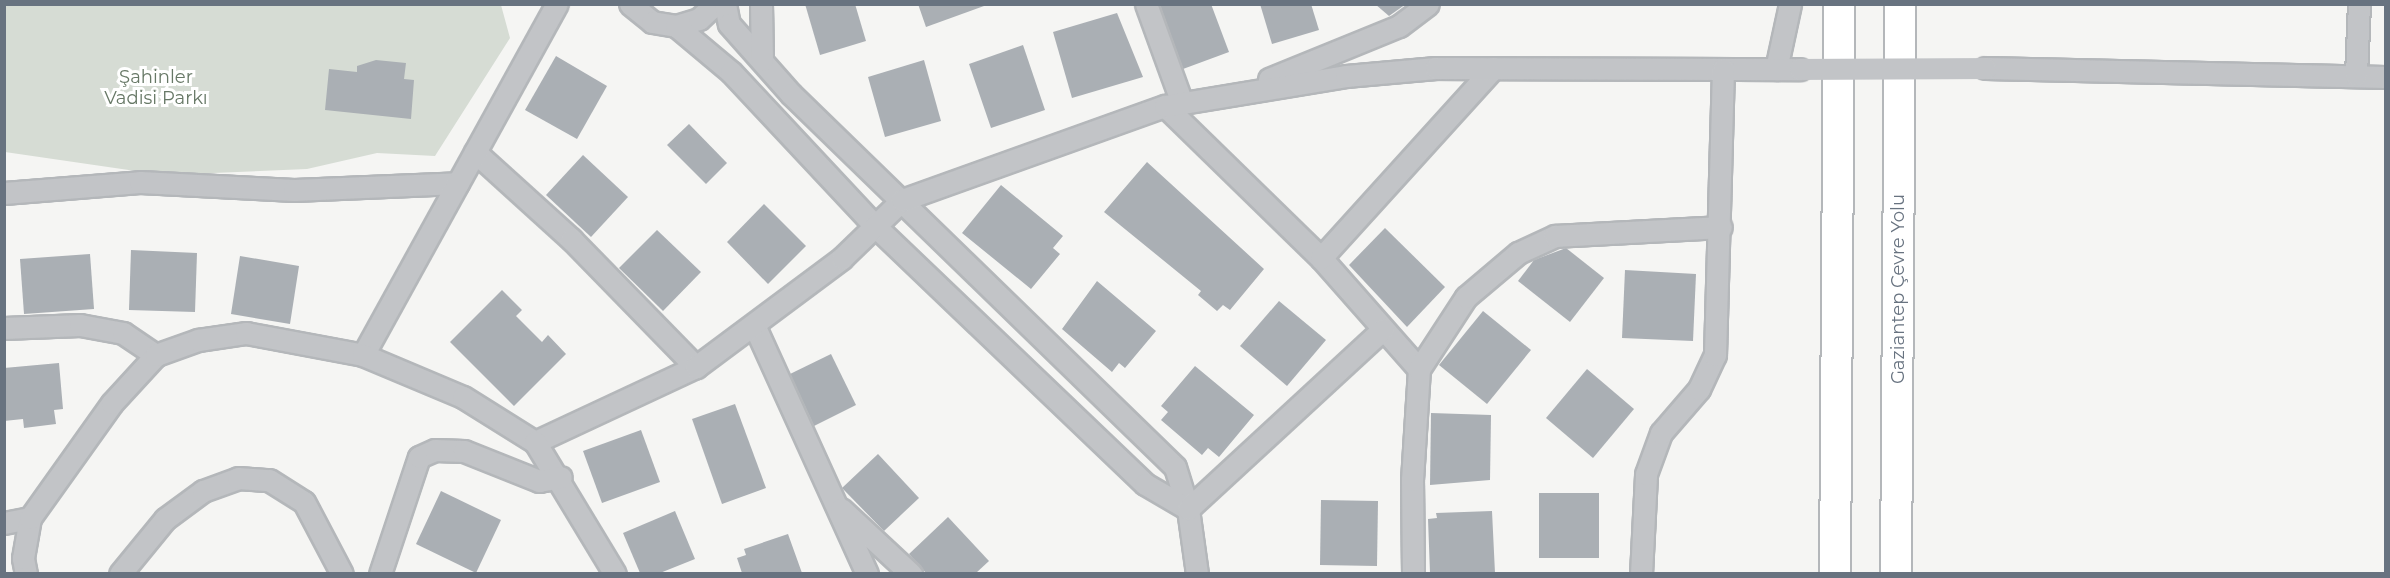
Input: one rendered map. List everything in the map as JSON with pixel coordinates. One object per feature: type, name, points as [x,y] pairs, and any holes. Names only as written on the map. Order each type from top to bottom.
[{"type":"highway","points":[[1835,573],[1839,4]]},
{"type":"highway","name":"Gaziantep Çevre Yolu","points":[[1896,573],[1900,4]]},
{"type":"street","points":[[363,355],[557,4]]},
{"type":"street","points":[[630,4],[652,22],[676,26],[699,19],[715,4]]},
{"type":"street","points":[[725,4],[729,24],[762,60],[1175,467],[1188,509],[1197,573]]},
{"type":"street","points":[[761,4],[762,60]]},
{"type":"street","points":[[1146,4],[1174,104],[1321,258],[1419,369]]},
{"type":"street","points":[[1238,92],[1399,26],[1428,4]]},
{"type":"street","points":[[1776,69],[1790,4]]},
{"type":"street","points":[[2356,75],[2359,4]]},
{"type":"street","points":[[676,26],[731,72],[875,226],[1145,484],[1188,509]]},
{"type":"street","points":[[1321,258],[1493,68]]},
{"type":"street","points":[[535,442],[696,367],[755,327],[875,226],[902,200],[1174,104],[1346,76],[1493,68],[1984,68],[2385,77]]},
{"type":"street","points":[[1641,573],[1646,474],[1661,433],[1699,389],[1714,355],[1721,227],[1723,69]]},
{"type":"street","points":[[475,152],[572,239],[696,367]]},
{"type":"street","points":[[4,193],[140,182],[294,190],[458,183]]},
{"type":"street","points":[[1413,573],[1412,480],[1419,369],[1466,297],[1518,253],[1556,236],[1591,230],[1721,227]]},
{"type":"street","points":[[4,328],[80,325],[123,333],[156,355]]},
{"type":"street","points":[[755,327],[867,573]]},
{"type":"street","points":[[1188,509],[1383,329]]},
{"type":"street","points":[[26,573],[23,558],[30,518],[64,464],[156,355],[198,340],[246,333],[363,355],[464,397],[535,442],[561,477],[615,573]]},
{"type":"street","points":[[380,573],[419,457],[435,450],[464,451],[539,482],[561,477]]},
{"type":"street","points":[[120,573],[165,519],[203,491],[238,478],[269,480],[304,502],[342,573]]},
{"type":"street","points":[[834,502],[911,573]]},
{"type":"street","points":[[4,523],[30,518]]},
{"type":"green space","name":"Şahinler Vadisi Parkı","points":[[5,5],[501,5],[510,38],[435,156],[377,153],[307,169],[163,175],[5,152]]},
{"type":"building","points":[[805,4],[855,4],[866,41],[820,55]]},
{"type":"building","points":[[918,4],[983,4],[984,6],[926,27]]},
{"type":"building","points":[[1211,4],[1229,52],[1183,69],[1160,6]]},
{"type":"building","points":[[1260,4],[1311,4],[1319,30],[1272,44]]},
{"type":"building","points":[[1375,4],[1406,4],[1389,16]]},
{"type":"building","points":[[1117,13],[1143,77],[1072,98],[1053,32]]},
{"type":"building","points":[[1023,45],[1045,110],[991,128],[969,64]]},
{"type":"building","points":[[556,56],[607,86],[577,139],[525,110]]},
{"type":"building","points":[[376,60],[406,63],[404,79],[414,80],[411,119],[325,110],[329,69],[357,72],[357,66]]},
{"type":"building","points":[[924,60],[941,121],[885,137],[868,77]]},
{"type":"building","points":[[689,124],[727,163],[706,184],[667,145]]},
{"type":"building","points":[[583,155],[628,197],[591,237],[546,195]]},
{"type":"building","points":[[1147,162],[1264,269],[1230,310],[1223,305],[1217,311],[1198,295],[1201,291],[1104,212]]},
{"type":"building","points":[[1001,185],[1063,236],[1053,248],[1060,254],[1031,289],[962,233]]},
{"type":"building","points":[[764,204],[806,246],[768,284],[727,242]]},
{"type":"building","points":[[1385,228],[1445,287],[1407,327],[1349,265]]},
{"type":"building","points":[[657,230],[701,272],[663,311],[619,268]]},
{"type":"building","points":[[1566,248],[1604,278],[1570,322],[1518,281],[1534,260]]},
{"type":"building","points":[[131,250],[197,253],[195,312],[129,310]]},
{"type":"building","points":[[90,254],[94,309],[24,314],[20,259]]},
{"type":"building","points":[[240,256],[299,266],[290,324],[231,314]]},
{"type":"building","points":[[1625,270],[1696,274],[1693,341],[1622,338]]},
{"type":"building","points":[[1097,281],[1156,331],[1125,368],[1119,363],[1112,372],[1062,329]]},
{"type":"building","points":[[502,290],[522,310],[516,316],[542,342],[548,335],[566,354],[514,406],[450,342]]},
{"type":"building","points":[[1279,301],[1326,340],[1287,386],[1240,346]]},
{"type":"building","points":[[1483,311],[1531,350],[1487,404],[1439,365]]},
{"type":"building","points":[[831,354],[856,405],[814,426],[790,374]]},
{"type":"building","points":[[59,363],[63,409],[54,410],[56,424],[24,428],[23,419],[4,421],[4,368]]},
{"type":"building","points":[[1195,366],[1254,415],[1219,457],[1208,448],[1202,455],[1161,420],[1168,412],[1161,406]]},
{"type":"building","points":[[1587,369],[1634,409],[1593,458],[1546,418]]},
{"type":"building","points":[[735,404],[766,488],[722,504],[692,419]]},
{"type":"building","points":[[1431,413],[1491,415],[1490,480],[1430,485]]},
{"type":"building","points":[[641,430],[660,482],[602,503],[583,451]]},
{"type":"building","points":[[878,454],[919,498],[884,531],[842,488]]},
{"type":"building","points":[[441,491],[501,520],[476,573],[416,544]]},
{"type":"building","points":[[1539,493],[1599,493],[1599,558],[1539,558]]},
{"type":"building","points":[[1321,500],[1378,501],[1377,566],[1320,565]]},
{"type":"building","points":[[675,511],[695,559],[660,573],[640,573],[623,533]]},
{"type":"building","points":[[1492,511],[1495,573],[1430,573],[1428,519],[1437,518],[1436,513]]},
{"type":"building","points":[[948,517],[989,561],[976,573],[926,573],[909,554]]},
{"type":"building","points":[[788,534],[802,573],[742,573],[737,558],[746,555],[744,549]]}]
